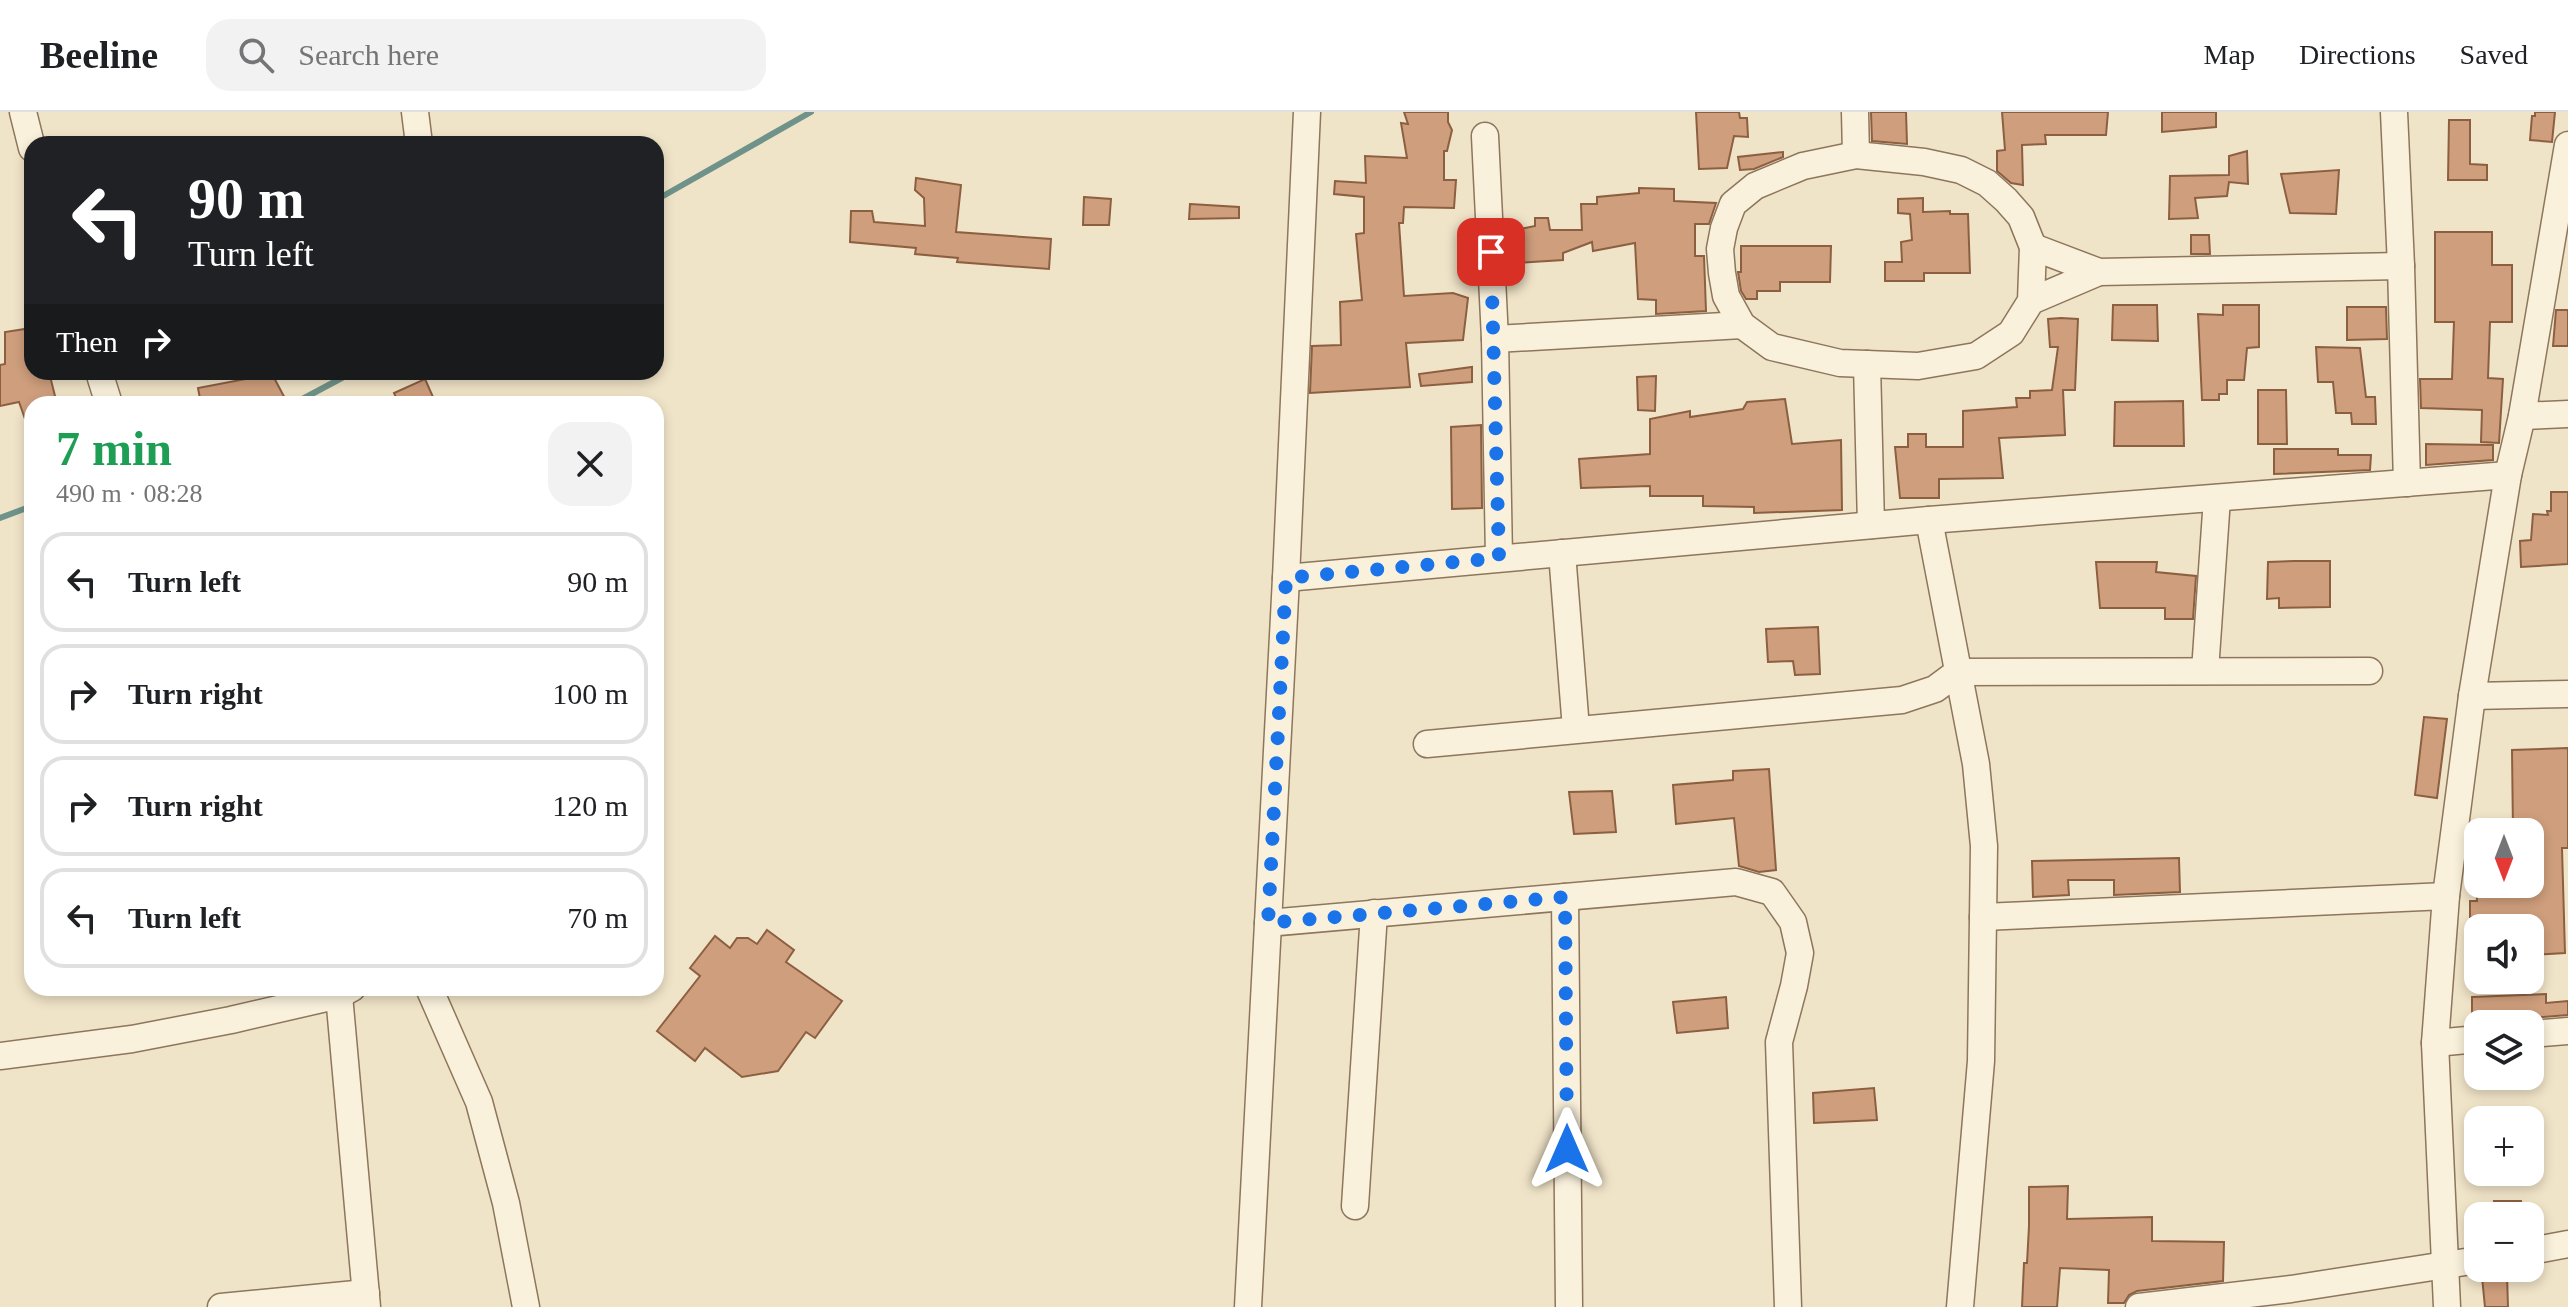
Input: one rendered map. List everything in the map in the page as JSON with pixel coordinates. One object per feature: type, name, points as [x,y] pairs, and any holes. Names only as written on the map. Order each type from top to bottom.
[{"type":"street","points":[[23,112],[29,136]]},
{"type":"street","points":[[415,112],[418,136]]},
{"type":"street","points":[[1248,1307],[1307,112]]},
{"type":"street","points":[[1855,112],[1856,155]]},
{"type":"street","points":[[2394,112],[2407,483]]},
{"type":"street","points":[[1485,136],[1495,339],[1499,558]]},
{"type":"street","points":[[2447,1307],[2435,1043],[2446,896],[2472,696],[2508,475],[2522,416],[2568,145]]},
{"type":"street","points":[[1856,155],[1924,162],[1961,170],[1987,183],[2021,217],[2033,247],[2031,301],[2011,333],[1976,356],[1918,366],[1840,363],[1772,347],[1742,325],[1726,296],[1720,249],[1733,204],[1755,186],[1791,171],[1856,155]]},
{"type":"street","points":[[2033,247],[2099,272],[2401,266]]},
{"type":"street","points":[[2031,301],[2099,272]]},
{"type":"street","points":[[1495,339],[1742,325]]},
{"type":"street","points":[[1867,364],[1871,525]]},
{"type":"street","points":[[2522,416],[2568,414]]},
{"type":"street","points":[[1286,578],[1929,520],[2508,475]]},
{"type":"street","points":[[2205,671],[2217,498]]},
{"type":"street","points":[[1929,520],[1976,764],[1984,846],[1981,1061],[1960,1307]]},
{"type":"street","points":[[1562,553],[1576,729]]},
{"type":"street","points":[[1427,744],[1902,700],[1935,689],[1958,672],[2369,671]]},
{"type":"street","points":[[2472,696],[2568,694]]},
{"type":"street","points":[[1268,923],[1736,882],[1772,892],[1793,922],[1800,953],[1779,1042],[1788,1307]]},
{"type":"street","points":[[1983,917],[2446,896]]},
{"type":"street","points":[[1565,897],[1569,1307]]},
{"type":"street","points":[[1355,1206],[1374,913]]},
{"type":"street","points":[[0,1056],[132,1039],[231,1020],[330,996]]},
{"type":"street","points":[[221,1307],[366,1300],[346,996]]},
{"type":"street","points":[[433,996],[479,1102],[506,1203],[526,1307]]},
{"type":"street","points":[[2544,1033],[2568,1031]]},
{"type":"street","points":[[2435,1043],[2464,1040]]},
{"type":"street","points":[[2544,1248],[2568,1244]]},
{"type":"street","points":[[2139,1307],[2292,1298],[2464,1262]]},
{"type":"building","points":[[1404,112],[1448,112],[1452,130],[1447,151],[1444,151],[1444,180],[1456,180],[1454,208],[1404,207],[1403,223],[1399,223],[1404,296],[1453,293],[1468,298],[1463,340],[1406,343],[1410,387],[1310,393],[1312,346],[1341,345],[1340,302],[1362,300],[1356,234],[1364,233],[1364,197],[1334,194],[1335,181],[1366,183],[1365,156],[1407,158],[1401,123],[1408,124]]},
{"type":"building","points":[[1696,112],[1739,112],[1740,118],[1747,118],[1748,137],[1734,136],[1727,168],[1699,169]]},
{"type":"building","points":[[1871,112],[1906,112],[1907,144],[1872,141]]},
{"type":"building","points":[[2002,112],[2108,112],[2106,135],[2045,135],[2046,144],[2022,145],[2023,185],[2011,183],[1997,171],[1997,151],[2005,150]]},
{"type":"building","points":[[2162,112],[2216,112],[2216,127],[2162,132]]},
{"type":"building","points":[[2535,112],[2555,112],[2552,142],[2530,140]]},
{"type":"building","points":[[2449,120],[2470,120],[2470,164],[2487,165],[2487,180],[2448,180]]},
{"type":"building","points":[[2247,151],[2248,184],[2229,182],[2227,196],[2195,198],[2198,218],[2169,219],[2170,176],[2229,175],[2229,156]]},
{"type":"building","points":[[1783,152],[1783,157],[1754,169],[1740,170],[1738,157]]},
{"type":"building","points":[[2339,170],[2336,214],[2290,213],[2281,174]]},
{"type":"building","points":[[916,178],[961,185],[956,232],[1051,239],[1049,269],[957,262],[958,258],[915,254],[916,248],[850,242],[851,211],[872,211],[874,222],[925,226],[924,198],[915,190]]},
{"type":"building","points":[[1639,188],[1674,189],[1674,201],[1716,203],[1709,224],[1695,224],[1695,256],[1704,256],[1706,311],[1656,314],[1656,300],[1638,299],[1635,243],[1593,251],[1592,242],[1563,253],[1563,260],[1516,263],[1516,230],[1535,226],[1535,218],[1548,218],[1550,230],[1582,230],[1581,204],[1597,204],[1597,197],[1639,193]]},
{"type":"building","points":[[1084,197],[1111,199],[1109,225],[1083,225]]},
{"type":"building","points":[[1923,198],[1923,212],[1968,214],[1970,273],[1924,273],[1924,281],[1885,281],[1885,262],[1902,262],[1901,242],[1912,240],[1910,214],[1898,213],[1898,199]]},
{"type":"building","points":[[1190,204],[1239,207],[1239,218],[1189,219]]},
{"type":"building","points":[[2435,232],[2492,232],[2492,265],[2512,265],[2512,322],[2490,322],[2488,378],[2503,379],[2499,443],[2481,442],[2482,410],[2421,408],[2420,379],[2452,379],[2454,322],[2435,322]]},
{"type":"building","points":[[2191,235],[2209,235],[2210,254],[2191,254]]},
{"type":"building","points":[[1741,246],[1831,246],[1830,282],[1780,282],[1780,291],[1757,291],[1757,299],[1746,299],[1741,291],[1738,272],[1741,272]]},
{"type":"building","points":[[2113,305],[2157,305],[2158,341],[2112,340]]},
{"type":"building","points":[[2223,305],[2259,305],[2259,347],[2247,348],[2244,380],[2227,380],[2227,394],[2219,394],[2219,400],[2202,400],[2198,314],[2223,315]]},
{"type":"building","points":[[2347,307],[2386,307],[2387,339],[2347,340]]},
{"type":"building","points":[[2556,310],[2568,310],[2568,346],[2553,346]]},
{"type":"building","points":[[2048,319],[2078,319],[2075,390],[2063,390],[2065,435],[1999,438],[2003,478],[1939,479],[1939,498],[1900,498],[1895,447],[1908,447],[1908,434],[1926,434],[1926,447],[1963,447],[1963,411],[2017,407],[2016,398],[2030,398],[2030,391],[2052,390],[2058,347],[2050,347]]},
{"type":"building","points":[[24,329],[24,380],[51,380],[55,396],[24,396],[24,416],[19,402],[0,406],[0,365],[5,364],[5,332]]},
{"type":"building","points":[[2316,347],[2360,348],[2366,397],[2375,397],[2376,424],[2352,424],[2351,413],[2336,413],[2333,382],[2318,382]]},
{"type":"building","points":[[1472,367],[1472,382],[1421,386],[1419,374]]},
{"type":"building","points":[[1656,376],[1655,411],[1638,410],[1637,377]]},
{"type":"building","points":[[240,380],[275,380],[284,396],[200,396],[198,388]]},
{"type":"building","points":[[425,380],[433,396],[395,396],[394,393]]},
{"type":"building","points":[[2258,390],[2286,390],[2287,444],[2258,444]]},
{"type":"building","points":[[1785,399],[1792,444],[1841,440],[1842,510],[1754,513],[1754,507],[1703,506],[1703,496],[1650,496],[1650,486],[1581,488],[1579,459],[1650,454],[1650,419],[1690,411],[1690,417],[1743,409],[1747,402]]},
{"type":"building","points":[[2183,401],[2184,446],[2114,446],[2115,402]]},
{"type":"building","points":[[1481,425],[1482,508],[1452,509],[1451,427]]},
{"type":"building","points":[[2426,444],[2493,445],[2493,460],[2426,465]]},
{"type":"building","points":[[2274,449],[2338,449],[2338,455],[2371,455],[2370,470],[2274,474]]},
{"type":"building","points":[[2551,492],[2568,492],[2568,564],[2521,567],[2520,541],[2531,540],[2533,514],[2548,515],[2547,511],[2551,511]]},
{"type":"building","points":[[2330,561],[2330,607],[2279,608],[2279,598],[2267,599],[2268,562]]},
{"type":"building","points":[[2096,562],[2157,562],[2156,572],[2196,576],[2193,619],[2165,619],[2165,608],[2100,608]]},
{"type":"building","points":[[1818,627],[1820,674],[1795,675],[1793,661],[1768,662],[1766,629]]},
{"type":"building","points":[[2424,717],[2447,719],[2437,798],[2415,795]]},
{"type":"building","points":[[2568,748],[2568,848],[2562,848],[2565,953],[2544,954],[2544,914],[2470,914],[2470,901],[2477,901],[2477,898],[2544,898],[2544,818],[2513,818],[2512,750]]},
{"type":"building","points":[[1769,769],[1776,870],[1759,872],[1739,866],[1734,818],[1676,824],[1673,785],[1733,780],[1733,771]]},
{"type":"building","points":[[1612,791],[1616,832],[1574,834],[1569,792]]},
{"type":"building","points":[[2179,858],[2180,892],[2114,895],[2114,880],[2068,880],[2069,895],[2033,897],[2032,861]]},
{"type":"building","points":[[767,930],[794,950],[786,962],[842,1001],[815,1038],[806,1032],[778,1071],[742,1077],[705,1048],[695,1061],[657,1031],[700,976],[690,968],[715,936],[730,948],[737,938],[748,938],[757,944]]},
{"type":"building","points":[[2546,994],[2546,1003],[2568,1001],[2568,1015],[2544,1017],[2544,1010],[2472,1010],[2472,997]]},
{"type":"building","points":[[1726,997],[1728,1028],[1677,1033],[1673,1002]]},
{"type":"building","points":[[1874,1088],[1877,1120],[1814,1123],[1813,1093]]},
{"type":"building","points":[[2068,1186],[2067,1219],[2152,1217],[2152,1241],[2224,1242],[2223,1281],[2137,1291],[2129,1295],[2124,1303],[2108,1303],[2109,1270],[2060,1268],[2057,1307],[2022,1307],[2024,1263],[2027,1263],[2029,1187]]},
{"type":"building","points":[[2482,1282],[2507,1282],[2508,1307],[2485,1307]]},
{"type":"waterway","points":[[664,195],[811,112]]},
{"type":"waterway","points":[[308,396],[338,380]]},
{"type":"waterway","points":[[0,518],[24,509]]},
{"type":"route","points":[[1491,252],[1499,558],[1286,578],[1268,923],[1565,897],[1567,1149]]}]
